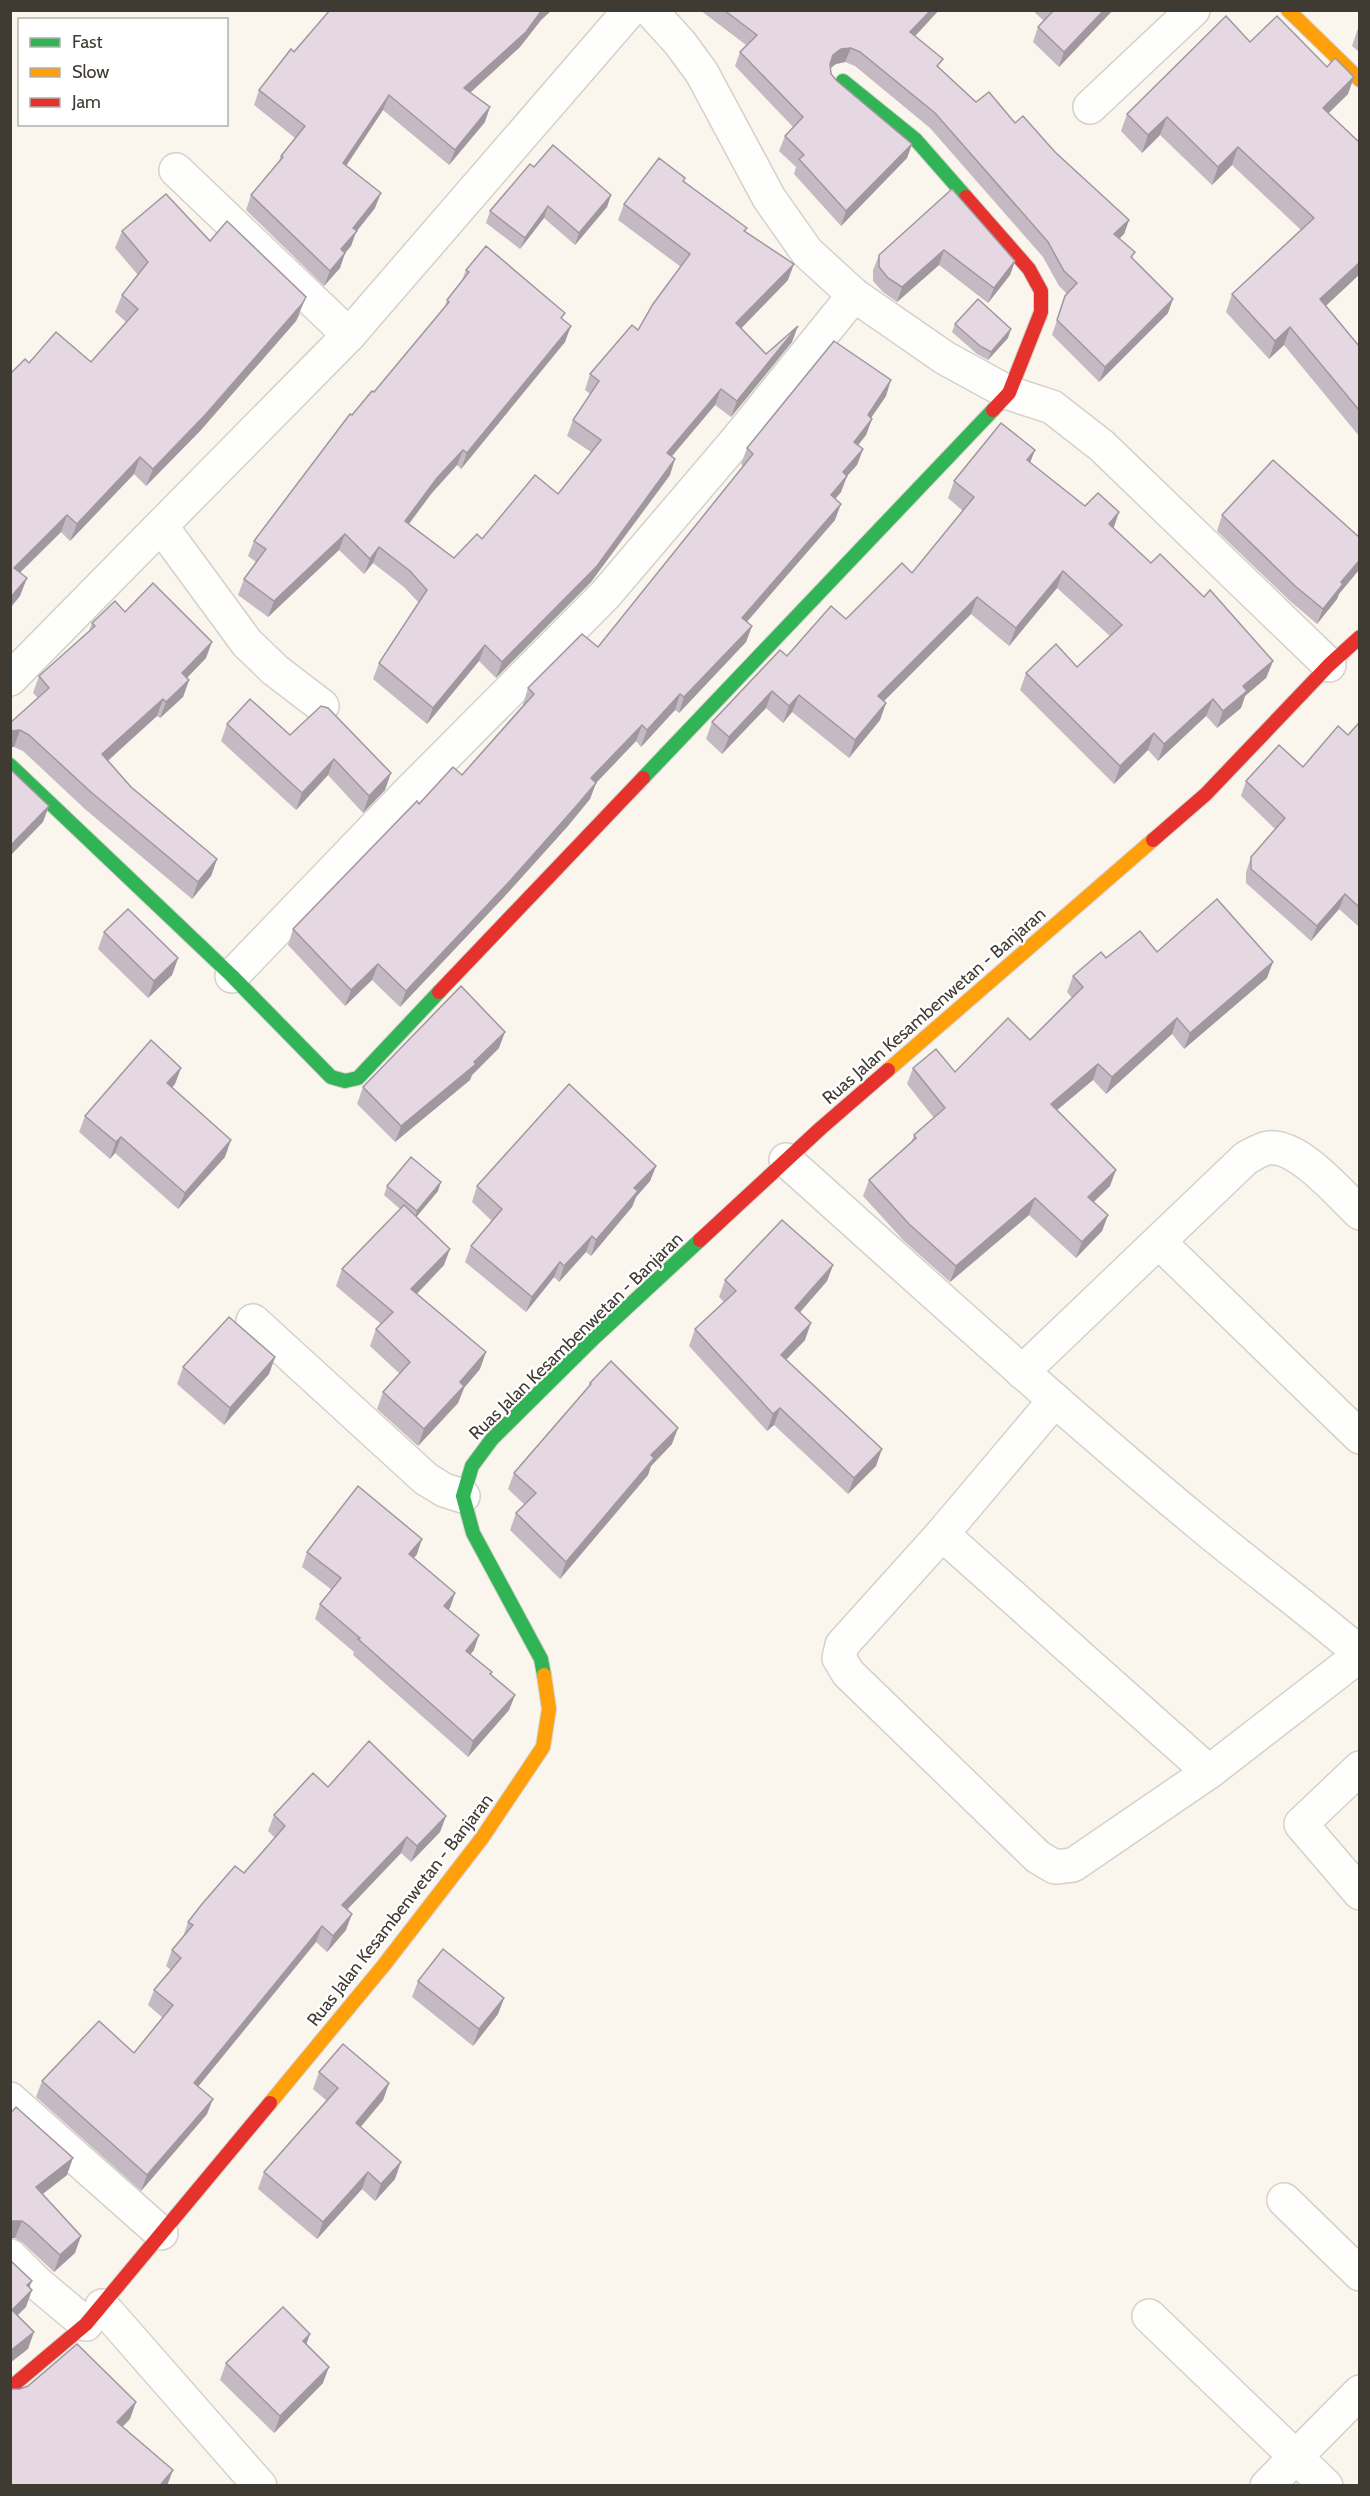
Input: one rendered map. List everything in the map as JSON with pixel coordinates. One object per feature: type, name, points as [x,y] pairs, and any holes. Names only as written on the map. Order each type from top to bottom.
[{"type":"main road","points":[[1288,10],[1359,80]]},
{"type":"main road","points":[[10,765],[232,975],[331,1077],[345,1081],[358,1078],[1009,393],[1041,312],[1041,291],[1029,269],[916,140],[843,81]]},
{"type":"main road","name":"Ruas Jalan Kesambenwetan - Banjaran","points":[[10,2388],[94,2315],[384,1965],[482,1838],[543,1747],[549,1709],[541,1659],[473,1533],[463,1496],[472,1466],[492,1439],[593,1339],[786,1160],[1206,794],[1329,665],[1359,637]]},
{"type":"street","points":[[10,679],[349,335],[630,10]]},
{"type":"street","points":[[650,10],[680,43],[702,73],[769,198],[807,252],[854,295],[945,358],[1009,393],[1052,407],[1102,446],[1329,665]]},
{"type":"street","points":[[1090,107],[1193,10]]},
{"type":"street","points":[[176,170],[349,335]]},
{"type":"street","points":[[232,975],[408,793],[605,596],[737,440],[854,295]]},
{"type":"street","points":[[161,526],[247,643],[275,670],[322,706]]},
{"type":"street","points":[[1022,1372],[1246,1158],[1268,1148],[1286,1150],[1302,1159],[1359,1213]]},
{"type":"street","points":[[786,1160],[1022,1372],[1055,1400],[1203,1526],[1312,1612],[1359,1654],[1209,1772],[1073,1865],[1055,1867],[1038,1857],[848,1673],[839,1658],[842,1645],[942,1534],[1055,1400]]},
{"type":"street","points":[[1159,1242],[1359,1437]]},
{"type":"street","points":[[254,1321],[426,1479],[444,1490],[463,1496]]},
{"type":"street","points":[[942,1534],[1209,1772]]},
{"type":"street","points":[[1359,1768],[1301,1824],[1359,1893]]},
{"type":"street","points":[[10,2099],[161,2234]]},
{"type":"street","points":[[1284,2200],[1359,2274]]},
{"type":"street","points":[[10,2256],[37,2283],[94,2315],[260,2486]]},
{"type":"street","points":[[1149,2316],[1326,2486]]},
{"type":"street","points":[[1267,2486],[1359,2392]]},
{"type":"building","points":[[330,10],[542,10],[526,32],[464,88],[490,107],[455,150],[389,95],[343,163],[381,193],[353,228],[357,231],[341,249],[345,253],[330,271],[251,195],[305,126],[259,90],[291,49],[294,52]]},
{"type":"building","points":[[724,10],[931,10],[910,32],[943,59],[937,66],[976,102],[989,92],[1015,123],[1023,116],[1055,152],[1129,220],[1114,234],[1135,252],[1131,257],[1173,299],[1105,367],[1057,320],[1065,296],[1077,283],[1064,271],[1048,242],[935,113],[860,52],[851,48],[841,49],[833,55],[830,64],[831,74],[912,144],[846,211],[799,159],[804,155],[785,136],[803,117],[740,52],[757,35]]},
{"type":"building","points":[[1054,10],[1104,10],[1064,52],[1038,27]]},
{"type":"building","points":[[1226,16],[1250,42],[1277,16],[1327,67],[1335,58],[1354,77],[1323,108],[1359,142],[1359,263],[1320,299],[1359,346],[1359,410],[1290,327],[1275,341],[1232,294],[1314,218],[1238,147],[1218,167],[1167,117],[1148,135],[1127,114]]},
{"type":"building","points":[[553,145],[611,195],[579,233],[548,206],[525,238],[490,211],[530,164],[534,167]]},
{"type":"building","points":[[659,158],[685,178],[683,181],[747,228],[744,231],[794,264],[736,323],[766,354],[798,326],[737,401],[721,389],[667,453],[675,459],[597,566],[502,662],[485,645],[433,708],[379,663],[427,590],[410,571],[379,547],[370,559],[345,534],[274,601],[244,579],[266,549],[254,541],[350,414],[352,415],[372,391],[374,392],[449,302],[447,300],[469,272],[466,270],[486,246],[565,313],[561,318],[571,326],[467,453],[463,450],[437,478],[405,521],[454,558],[477,534],[482,539],[535,475],[558,494],[601,440],[573,420],[599,381],[590,374],[632,325],[638,330],[653,304],[690,254],[624,204]]},
{"type":"building","points":[[952,189],[1015,261],[994,288],[944,250],[902,287],[888,278],[879,267],[879,255]]},
{"type":"building","points":[[166,194],[210,241],[227,221],[306,297],[206,414],[153,469],[140,457],[77,524],[67,515],[14,568],[27,578],[10,598],[10,374],[25,359],[29,363],[56,332],[91,362],[138,309],[122,295],[148,262],[122,231]]},
{"type":"building","points":[[978,299],[1011,329],[991,352],[980,346],[955,324]]},
{"type":"building","points":[[834,341],[891,380],[868,415],[872,419],[854,442],[863,449],[843,472],[847,476],[831,495],[841,504],[742,618],[752,626],[684,697],[680,694],[647,730],[642,725],[591,778],[596,783],[572,811],[509,882],[406,991],[378,964],[351,990],[293,929],[417,801],[419,804],[453,767],[462,775],[534,694],[528,688],[582,634],[598,647],[753,454],[747,448]]},
{"type":"building","points":[[1001,423],[1035,450],[1027,460],[1085,506],[1098,493],[1119,512],[1109,524],[1151,563],[1160,554],[1204,597],[1210,590],[1273,661],[1243,686],[1247,691],[1223,711],[1213,699],[1164,744],[1154,733],[1120,766],[1026,673],[1056,644],[1077,667],[1122,625],[1063,571],[1016,628],[977,597],[878,696],[886,703],[855,740],[799,695],[789,706],[772,691],[729,737],[712,722],[780,650],[787,656],[831,606],[846,619],[902,563],[912,573],[974,497],[954,481]]},
{"type":"building","points":[[1273,460],[1359,537],[1359,561],[1323,609],[1295,586],[1222,515]]},
{"type":"building","points":[[153,583],[212,642],[182,673],[189,680],[166,702],[163,699],[102,754],[131,787],[217,859],[198,882],[92,793],[29,735],[20,730],[10,731],[10,723],[49,688],[39,676],[95,626],[92,623],[115,601],[125,612]]},
{"type":"building","points":[[250,699],[290,735],[321,706],[328,708],[391,773],[369,796],[334,759],[302,793],[227,724]]},
{"type":"building","points":[[1359,723],[1359,907],[1345,894],[1317,926],[1251,869],[1251,857],[1285,818],[1246,781],[1279,745],[1303,767],[1338,726],[1348,735]]},
{"type":"building","points":[[10,769],[49,806],[10,846]]},
{"type":"building","points":[[1217,899],[1273,962],[1190,1033],[1177,1018],[1112,1077],[1098,1064],[1051,1104],[1116,1170],[1088,1197],[1108,1215],[1082,1242],[1035,1198],[956,1266],[909,1224],[869,1180],[916,1138],[914,1135],[945,1108],[913,1068],[936,1049],[955,1072],[1008,1018],[1030,1040],[1083,987],[1073,976],[1101,952],[1106,958],[1140,931],[1157,952]]},
{"type":"building","points":[[128,909],[178,958],[154,981],[104,932]]},
{"type":"building","points":[[461,986],[505,1032],[474,1062],[476,1064],[401,1126],[363,1087]]},
{"type":"building","points":[[151,1040],[181,1068],[167,1083],[231,1140],[185,1193],[121,1137],[116,1142],[85,1116]]},
{"type":"building","points":[[569,1084],[656,1166],[634,1188],[638,1191],[596,1240],[592,1236],[564,1266],[560,1262],[532,1297],[471,1246],[502,1209],[477,1186]]},
{"type":"building","points":[[411,1157],[441,1182],[417,1211],[387,1186]]},
{"type":"building","points":[[404,1205],[450,1249],[411,1289],[486,1352],[460,1382],[464,1386],[424,1429],[383,1392],[410,1362],[376,1329],[393,1312],[342,1269]]},
{"type":"building","points":[[782,1220],[833,1265],[795,1308],[811,1323],[781,1355],[882,1449],[854,1478],[780,1408],[773,1414],[695,1329],[736,1291],[725,1280]]},
{"type":"building","points":[[229,1317],[275,1357],[230,1408],[183,1367]]},
{"type":"building","points":[[611,1361],[678,1428],[651,1455],[654,1458],[566,1562],[516,1513],[536,1493],[514,1473]]},
{"type":"building","points":[[358,1486],[422,1539],[409,1554],[455,1593],[444,1606],[479,1635],[466,1651],[515,1695],[473,1741],[320,1604],[341,1578],[307,1552]]},
{"type":"building","points":[[369,1741],[446,1816],[417,1846],[407,1837],[342,1905],[352,1914],[333,1936],[322,1926],[194,2083],[213,2099],[147,2175],[42,2081],[99,2021],[134,2053],[173,2005],[154,1990],[181,1958],[172,1950],[193,1925],[188,1922],[235,1866],[244,1873],[285,1826],[274,1815],[313,1773],[328,1787]]},
{"type":"building","points":[[443,1949],[504,1998],[479,2029],[418,1981]]},
{"type":"building","points":[[343,2044],[389,2083],[356,2123],[401,2162],[381,2184],[368,2172],[323,2222],[264,2172],[338,2088],[319,2072]]},
{"type":"building","points":[[16,2107],[73,2158],[36,2187],[81,2236],[60,2255],[22,2221],[10,2221],[10,2114]]},
{"type":"building","points":[[10,2260],[32,2281],[27,2285],[32,2290],[12,2310],[34,2332],[10,2351]]},
{"type":"building","points":[[283,2307],[310,2334],[303,2341],[329,2367],[280,2416],[226,2363]]},
{"type":"building","points":[[77,2344],[136,2402],[117,2422],[173,2470],[161,2484],[162,2486],[10,2486],[10,2389],[28,2386]]},
{"type":"traffic: fast","points":[[843,81],[916,140],[966,197]]},
{"type":"traffic: fast","points":[[643,778],[993,410]]},
{"type":"traffic: fast","points":[[10,765],[232,976],[331,1077],[345,1081],[358,1078],[439,992]]},
{"type":"traffic: fast","points":[[544,1675],[541,1659],[473,1533],[463,1496],[472,1466],[492,1439],[593,1339],[700,1240]]},
{"type":"traffic: slow","points":[[1288,10],[1360,80]]},
{"type":"traffic: slow","points":[[888,1070],[1153,840]]},
{"type":"traffic: slow","points":[[270,2103],[384,1965],[482,1838],[543,1747],[549,1709],[544,1675]]},
{"type":"traffic: jam","points":[[966,197],[1029,269],[1041,291],[1041,312],[1009,393],[993,410]]},
{"type":"traffic: jam","points":[[1153,840],[1206,794],[1329,665],[1360,637]]},
{"type":"traffic: jam","points":[[439,992],[643,778]]},
{"type":"traffic: jam","points":[[700,1240],[821,1128],[888,1070]]},
{"type":"traffic: jam","points":[[10,2388],[86,2324],[270,2103]]}]
